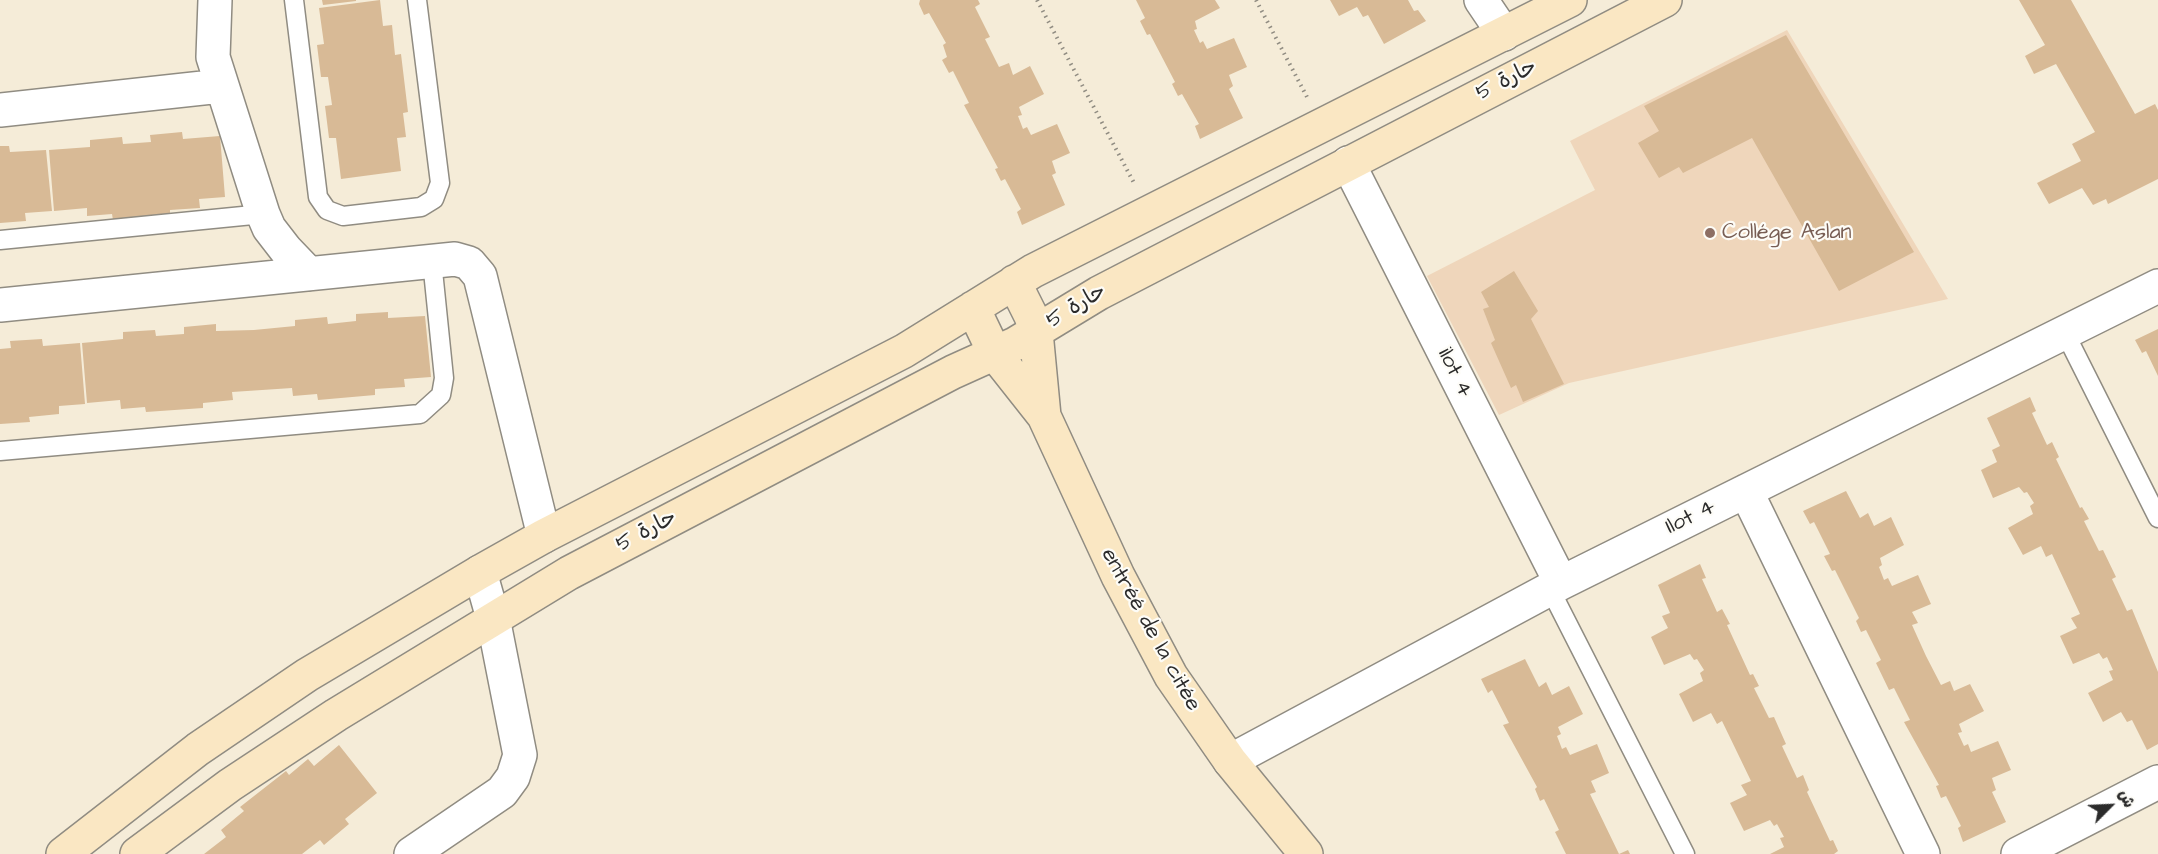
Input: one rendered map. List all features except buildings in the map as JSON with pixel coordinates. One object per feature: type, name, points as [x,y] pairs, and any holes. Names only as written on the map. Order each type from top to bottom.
[{"type":"street","points":[[214,0],[213,57],[263,214],[280,243],[309,274]]},
{"type":"street","points":[[1482,0],[1504,34]]},
{"type":"street","name":"حارة 5","points":[[63,854],[198,749],[307,675],[480,572],[544,536],[904,351],[1014,282],[1570,0]]},
{"type":"street","name":"حارة 5","points":[[137,854],[230,785],[317,728],[492,618],[569,573],[953,372],[995,354],[1036,332],[1090,298],[1348,162],[1665,0]]},
{"type":"street","points":[[0,110],[221,86]]},
{"type":"street","name":"ilot 4","points":[[1348,162],[1555,586]]},
{"type":"street","points":[[0,305],[432,261],[455,259],[469,263],[480,276],[544,536]]},
{"type":"street","name":"entréé de la citée","points":[[1014,282],[1036,332],[1044,416]]},
{"type":"street","name":"Ilot 4","points":[[1230,761],[1555,586],[2158,286]]},
{"type":"street","name":"entréé de la citée","points":[[973,308],[995,354],[1044,416],[1144,627],[1171,676],[1230,761],[1306,854]]},
{"type":"street","points":[[1746,491],[1923,854]]},
{"type":"street","points":[[411,854],[502,792],[513,777],[520,754],[492,618],[480,572]]},
{"type":"street","points":[[2018,854],[2158,782]]},
{"type":"lane","points":[[294,0],[318,197],[327,210],[343,216],[421,207],[434,199],[440,183],[417,0]]},
{"type":"lane","points":[[0,240],[263,214]]},
{"type":"lane","points":[[0,451],[420,414],[433,405],[441,395],[444,378],[432,261]]},
{"type":"lane","points":[[2065,333],[2158,518]]},
{"type":"lane","points":[[1555,586],[1685,854]]},
{"type":"path","points":[[1037,0],[1149,213]]},
{"type":"path","points":[[1257,0],[1322,127]]},
{"type":"shaded area","name":"Collége Aslan","points":[[1787,30],[1948,299],[1569,383],[1499,415],[1427,276],[1595,190],[1570,141]]},
{"type":"place","name":"Collége Aslan","points":[[1710,233]]}]
